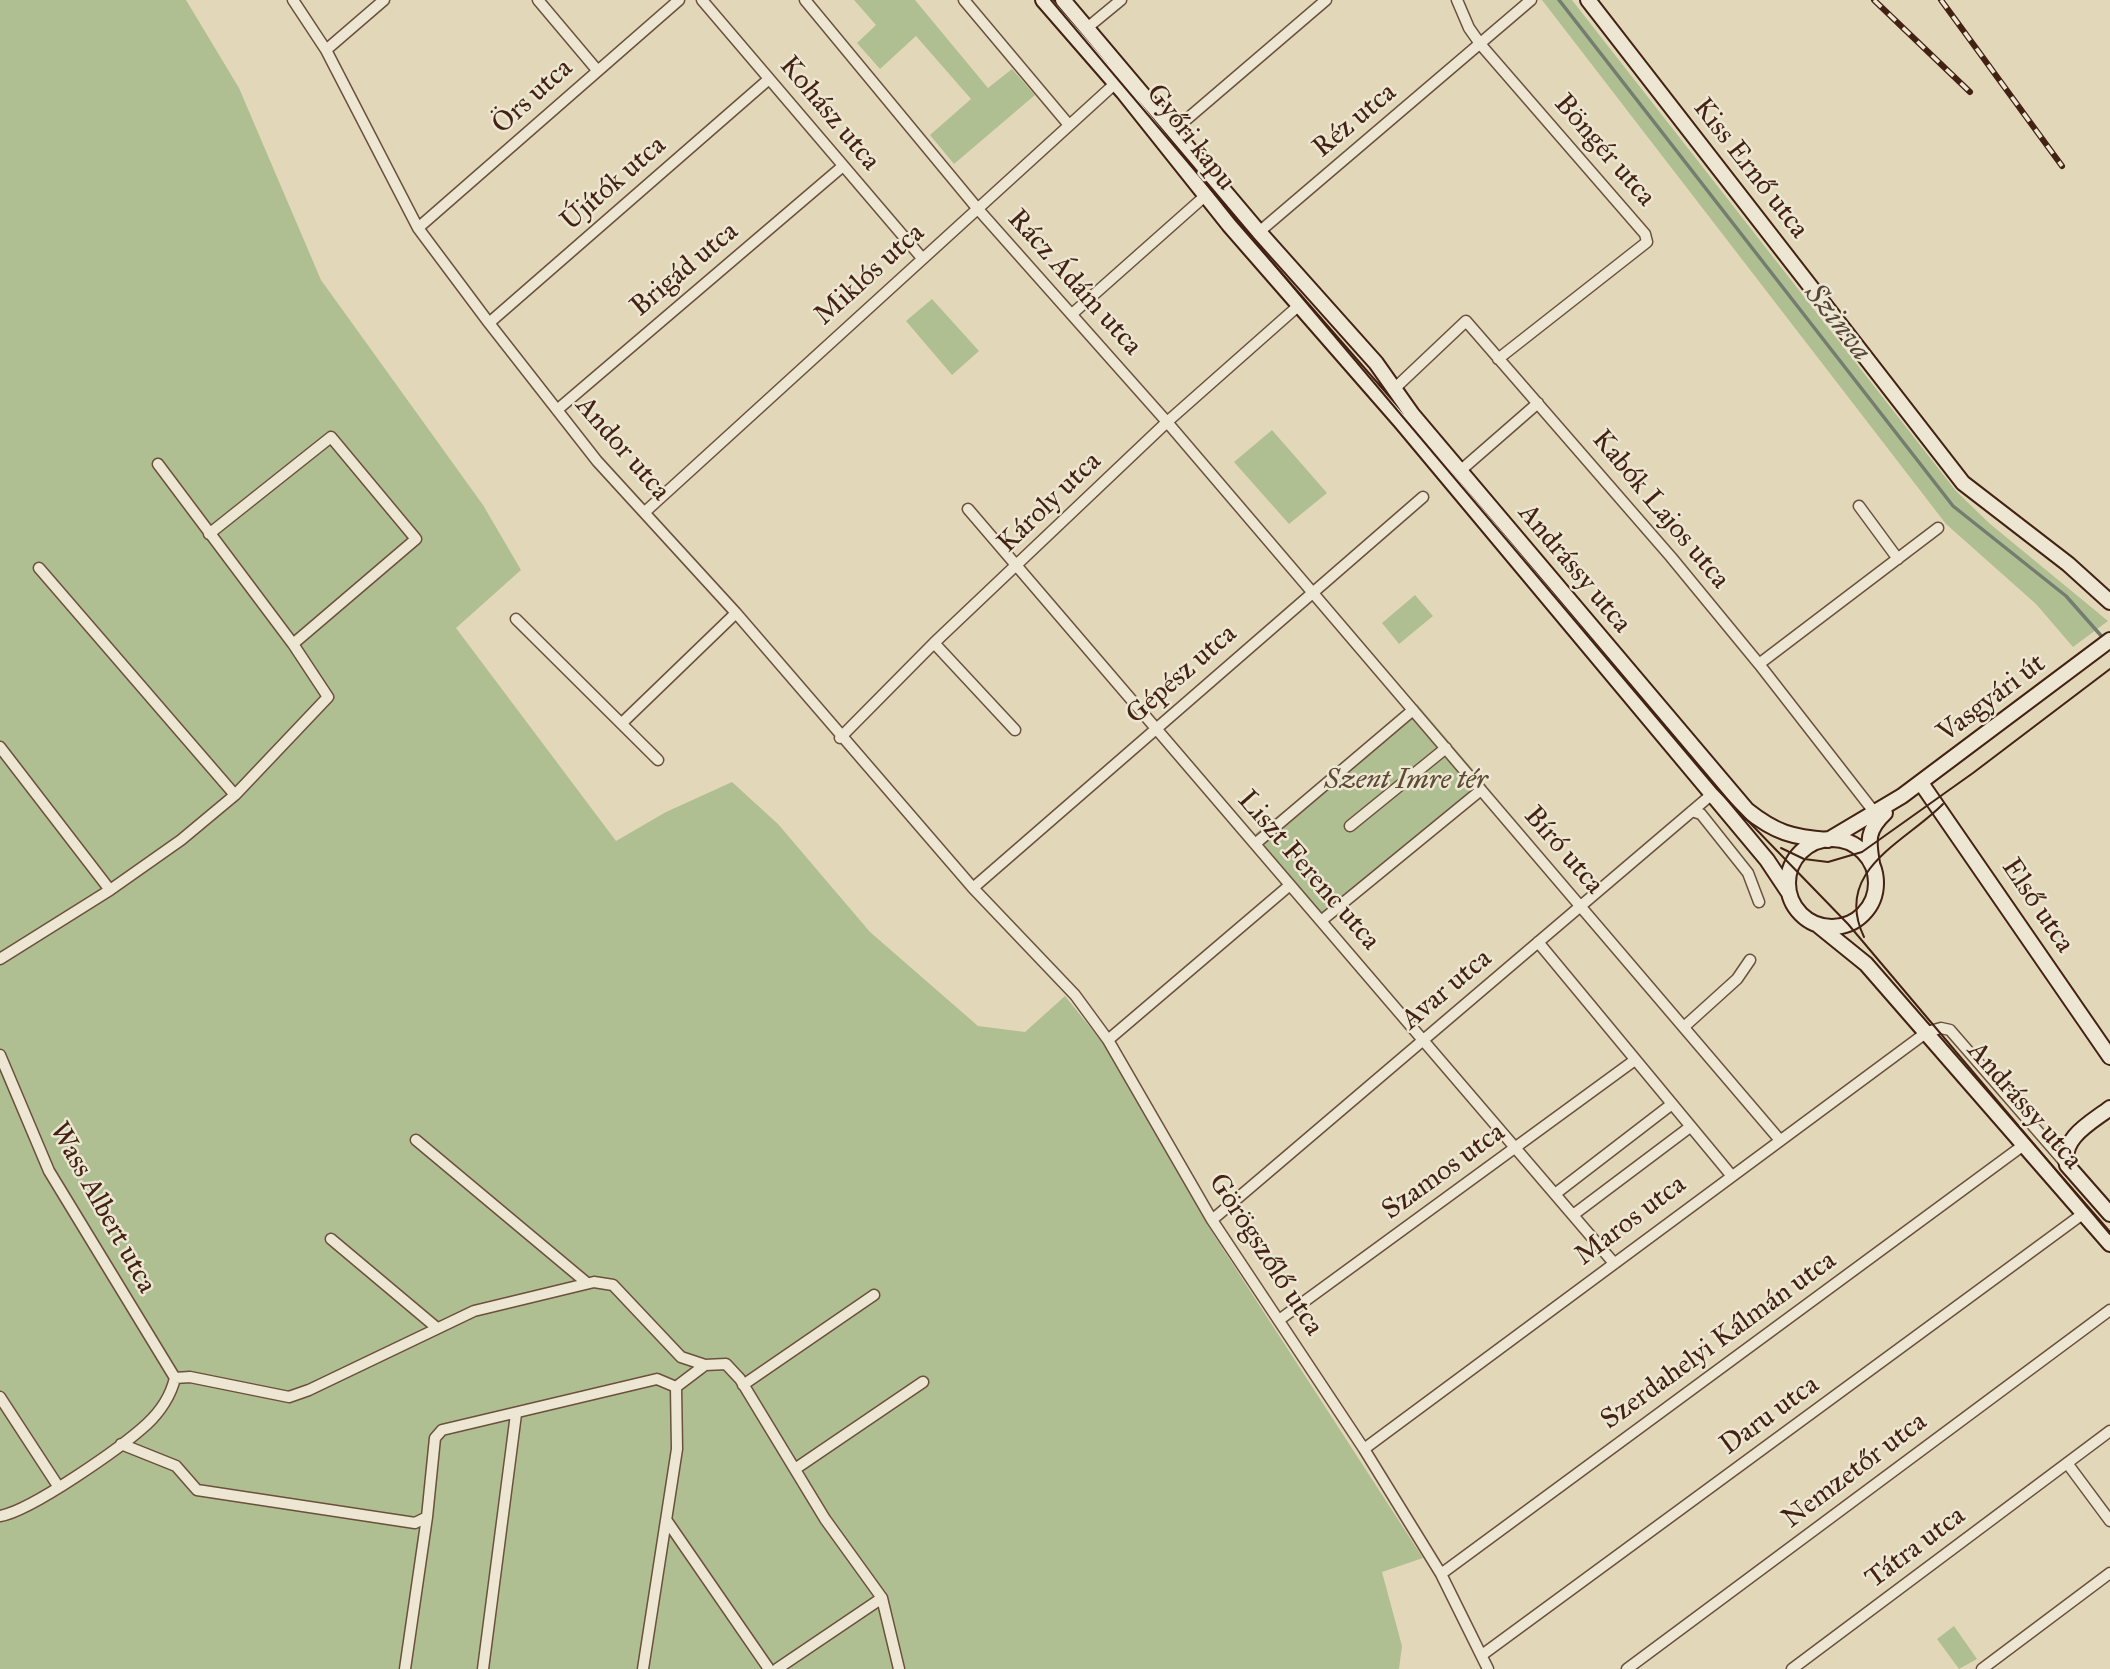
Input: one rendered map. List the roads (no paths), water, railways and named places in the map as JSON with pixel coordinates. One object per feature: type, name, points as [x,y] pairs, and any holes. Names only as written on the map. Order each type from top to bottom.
[{"type":"street","name":"Andor utca","points":[[293,0],[326,50],[418,228],[489,323],[597,461],[646,511],[736,613],[840,738],[973,888]]},
{"type":"street","points":[[326,50],[384,0]]},
{"type":"street","points":[[538,0],[597,70]]},
{"type":"street","name":"Örs utca","points":[[418,228],[679,0]]},
{"type":"street","name":"Kohász utca","points":[[702,0],[922,258]]},
{"type":"street","name":"Rácz Ádám utca","points":[[805,0],[977,208],[1167,422],[1313,593]]},
{"type":"street","points":[[964,0],[1069,125]]},
{"type":"street","name":"Győri kapu","points":[[1043,0],[1173,131],[1258,232],[1312,289]]},
{"type":"street","name":"Győri kapu","points":[[1063,0],[1087,28],[1120,79],[1205,196],[1297,307]]},
{"type":"street","points":[[1087,28],[1121,0]]},
{"type":"street","points":[[1173,131],[1326,0]]},
{"type":"street","points":[[1457,0],[1469,28],[1481,45]]},
{"type":"street","name":"Réz utca","points":[[1258,232],[1531,0]]},
{"type":"street","name":"Kiss Ernő utca","points":[[1588,0],[1963,483],[2068,564],[2110,602]]},
{"type":"street","name":"Böngér utca","points":[[1481,45],[1645,234],[1647,242],[1498,359]]},
{"type":"street","name":"Újítók utca","points":[[489,323],[769,79]]},
{"type":"street","name":"Miklós utca","points":[[646,511],[1120,79]]},
{"type":"street","name":"Brigád utca","points":[[557,410],[843,166]]},
{"type":"street","points":[[1072,314],[1205,196]]},
{"type":"street","name":"Andrássy utca","points":[[1312,289],[1376,363],[1393,390],[1460,471],[1748,810],[1769,828],[1788,835],[1828,840]]},
{"type":"street","name":"Károly utca","points":[[840,738],[934,643],[1167,422],[1297,307]]},
{"type":"street","name":"Andrássy utca","points":[[1297,307],[1401,422],[1709,798],[1767,860],[1789,893]]},
{"type":"street","name":"Kabók Lajos utca","points":[[1393,390],[1465,321],[1538,402],[1759,664],[1875,813]]},
{"type":"street","points":[[1460,471],[1538,402]]},
{"type":"street","points":[[209,534],[331,437],[416,539],[293,643]]},
{"type":"street","points":[[0,959],[110,890],[181,841],[234,795],[328,697],[293,643],[158,464]]},
{"type":"street","name":"Gépész utca","points":[[973,888],[1423,497]]},
{"type":"street","points":[[1859,506],[1898,559]]},
{"type":"street","name":"Liszt Ferenc utca","points":[[968,509],[1613,1262]]},
{"type":"street","points":[[1759,664],[1938,528]]},
{"type":"street","points":[[39,568],[234,795]]},
{"type":"street","name":"Bíró utca","points":[[1313,593],[1779,1139]]},
{"type":"street","points":[[622,723],[736,613]]},
{"type":"street","points":[[516,619],[658,760]]},
{"type":"street","name":"Vasgyári út","points":[[1828,840],[1922,783],[2110,640]]},
{"type":"street","points":[[934,643],[1014,730]]},
{"type":"street","points":[[1255,844],[1413,710]]},
{"type":"street","points":[[0,747],[110,890]]},
{"type":"street","points":[[1350,826],[1446,748]]},
{"type":"street","name":"Első utca","points":[[1922,783],[2110,1057]]},
{"type":"street","points":[[1321,921],[1481,790]]},
{"type":"street","name":"Vasgyári út","points":[[1874,872],[1868,846],[1870,830],[1902,796]]},
{"type":"street","name":"Avar utca","points":[[1212,1220],[1709,798]]},
{"type":"street","points":[[1692,811],[1700,814],[1748,873],[1759,902]]},
{"type":"street","points":[[1828,840],[1856,847],[1867,858],[1874,872],[1873,897],[1863,914],[1848,924],[1819,926],[1800,914],[1789,893],[1788,880],[1797,857],[1810,845],[1828,840]]},
{"type":"street","points":[[1108,1040],[1290,885]]},
{"type":"street","name":"Görögszőlő utca","points":[[973,888],[1075,995],[1108,1040],[1212,1220],[1363,1449],[1441,1574],[1488,1669]]},
{"type":"street","name":"Andrássy utca","points":[[1819,926],[1853,950],[2110,1244]]},
{"type":"street","points":[[1538,942],[1731,1175]]},
{"type":"street","points":[[1685,1026],[1737,979],[1750,960]]},
{"type":"street","name":"Andrássy utca","points":[[1927,1032],[1941,1028],[1950,1030],[2063,1155],[2110,1214]]},
{"type":"street","name":"Maros utca","points":[[1363,1449],[1927,1032]]},
{"type":"street","name":"Wass Albert utca","points":[[0,1055],[49,1171],[175,1378]]},
{"type":"street","name":"Szamos utca","points":[[1279,1320],[1635,1060]]},
{"type":"street","points":[[1555,1194],[1672,1104]]},
{"type":"street","points":[[2035,1156],[2063,1155],[2110,1108]]},
{"type":"street","points":[[1573,1215],[1690,1127]]},
{"type":"street","points":[[416,1140],[587,1283]]},
{"type":"street","name":"Szerdahelyi Kálmán utca","points":[[1441,1574],[2025,1144]]},
{"type":"street","name":"Daru utca","points":[[1482,1655],[2084,1213]]},
{"type":"street","points":[[331,1239],[437,1328]]},
{"type":"street","points":[[0,1516],[15,1513],[47,1496],[148,1423],[171,1393],[175,1378],[190,1377],[289,1396],[309,1390],[474,1311],[587,1283],[613,1285],[681,1357],[705,1365],[726,1364],[743,1385],[825,1519],[882,1598],[900,1669]]},
{"type":"street","points":[[743,1385],[874,1295]]},
{"type":"street","name":"Nemzetőr utca","points":[[1627,1669],[2110,1310]]},
{"type":"street","points":[[676,1387],[705,1365]]},
{"type":"street","points":[[405,1669],[427,1517],[435,1438],[442,1430],[657,1379],[676,1387]]},
{"type":"street","points":[[795,1469],[923,1382]]},
{"type":"street","points":[[643,1669],[677,1449],[676,1387]]},
{"type":"street","points":[[0,1398],[58,1486]]},
{"type":"street","points":[[482,1669],[516,1414]]},
{"type":"street","name":"Tátra utca","points":[[1792,1669],[2110,1431]]},
{"type":"street","points":[[121,1444],[176,1466],[198,1490],[415,1523],[427,1517]]},
{"type":"street","points":[[2067,1464],[2110,1521]]},
{"type":"street","points":[[667,1521],[769,1669]]},
{"type":"street","points":[[1982,1669],[2110,1573]]},
{"type":"street","points":[[777,1669],[882,1598]]},
{"type":"waterway","name":"Szinva","points":[[1559,0],[1953,506],[2066,596],[2104,639]]},
{"type":"tram line","points":[[1051,0],[1717,789],[1848,924],[2110,1234]]},
{"type":"tram line","points":[[1781,848],[1804,859],[1828,862],[1862,852],[1973,773],[2110,669]]},
{"type":"tram line","points":[[1864,937],[1857,914],[1858,893],[1865,875],[1893,845],[1943,804]]},
{"type":"railway","points":[[1874,0],[1970,92]]},
{"type":"railway","points":[[1941,0],[2062,166]]},
{"type":"park label","name":"Szent Imre tér","points":[[1406,781]]}]
